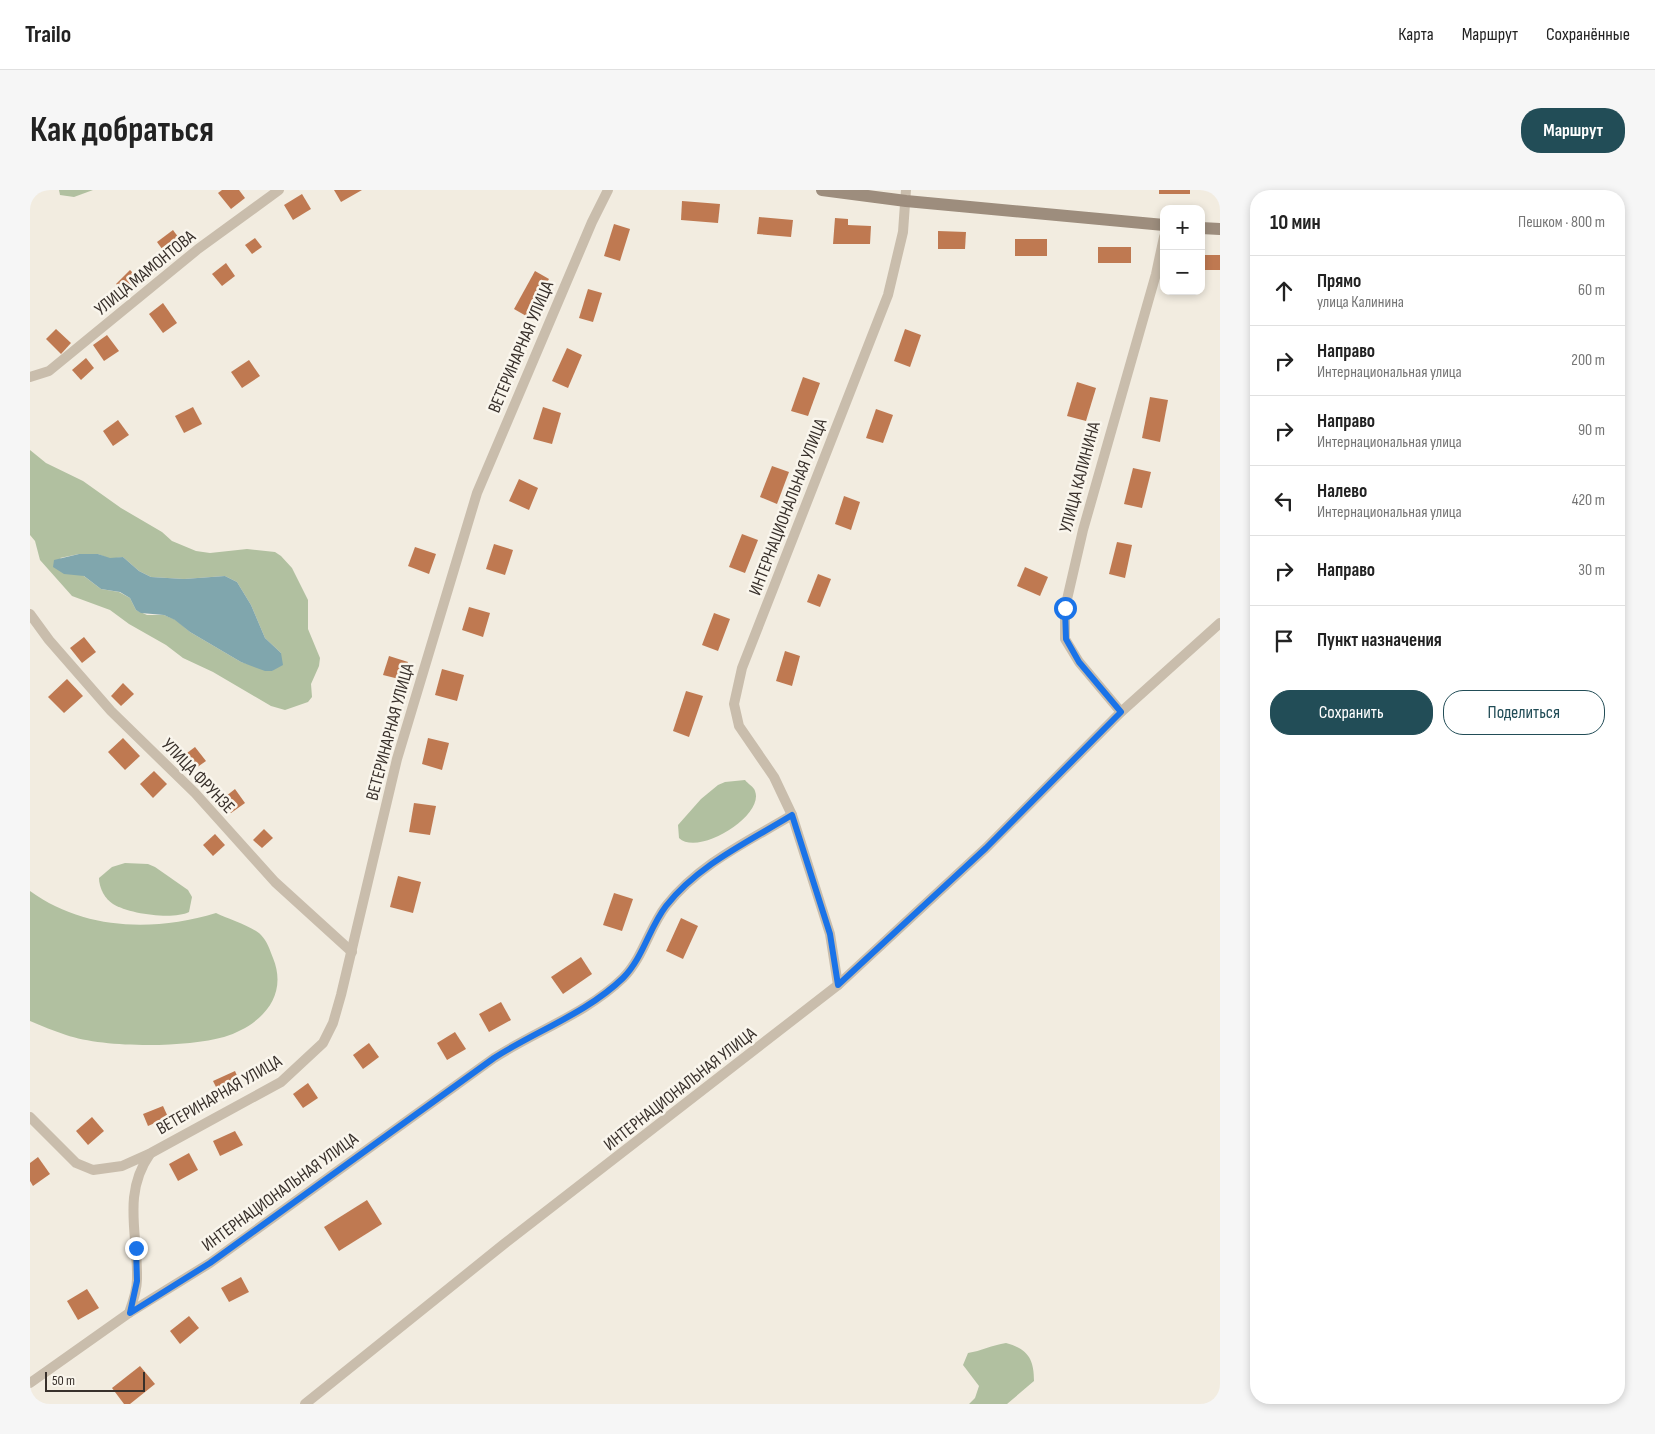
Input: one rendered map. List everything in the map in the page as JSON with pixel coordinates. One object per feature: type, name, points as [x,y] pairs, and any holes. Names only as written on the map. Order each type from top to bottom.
[{"type":"street","name":"УЛИЦА МАМОНТОВА","points":[[30,377],[49,370],[198,250],[279,190]]},
{"type":"street","name":"ВЕТЕРИНАРНАЯ УЛИЦА","points":[[30,1117],[76,1163],[93,1170],[122,1166],[150,1153],[281,1082],[323,1043],[333,1022],[352,952],[397,759],[478,493],[592,222],[608,190]]},
{"type":"street","points":[[822,190],[906,195],[1160,225]]},
{"type":"street","name":"ИНТЕРНАЦИОНАЛЬНАЯ УЛИЦА","points":[[838,985],[830,934],[792,815],[774,777],[739,726],[734,704],[742,668],[888,295],[898,260],[906,195]]},
{"type":"street","points":[[1205,228],[1220,229]]},
{"type":"street","name":"УЛИЦА КАЛИНИНА","points":[[1121,712],[1079,662],[1066,639],[1065,608],[1083,530],[1154,282],[1161,250]]},
{"type":"street","name":"УЛИЦА ФРУНЗЕ","points":[[30,614],[49,640],[111,712],[195,793],[275,882],[352,952]]},
{"type":"street","name":"ИНТЕРНАЦИОНАЛЬНАЯ УЛИЦА","points":[[305,1404],[504,1244],[838,985],[986,848],[1121,712],[1220,623]]},
{"type":"street","name":"ИНТЕРНАЦИОНАЛЬНАЯ УЛИЦА","points":[[30,1383],[130,1313],[210,1263],[494,1058],[522,1040],[584,1008],[608,991],[625,976],[643,949],[665,908],[678,892],[712,862],[792,815]]},
{"type":"street","points":[[130,1313],[137,1281],[134,1199],[139,1169],[150,1153]]},
{"type":"green space","points":[[59,190],[93,190],[74,197],[60,195]]},
{"type":"green space","points":[[30,450],[46,463],[83,481],[121,508],[162,532],[172,541],[196,551],[210,553],[247,549],[275,552],[292,568],[308,600],[308,629],[320,658],[319,666],[311,684],[312,697],[308,702],[285,710],[271,706],[213,672],[183,658],[166,645],[129,624],[110,610],[72,596],[40,560],[35,541],[30,535]],"holes":[[[79,554],[98,554],[110,559],[123,557],[139,571],[151,577],[184,579],[225,576],[237,582],[251,605],[265,638],[281,653],[272,671],[241,662],[190,632],[176,620],[164,615],[147,615],[136,610],[130,598],[119,592],[101,589],[60,558]]]},
{"type":"green space","points":[[745,780],[755,791],[755,801],[750,812],[740,822],[714,838],[700,842],[688,842],[679,838],[678,825],[701,799],[718,785],[725,782]]},
{"type":"green space","points":[[125,863],[148,864],[155,867],[188,890],[192,897],[189,912],[173,916],[151,915],[129,911],[110,902],[101,889],[99,878],[112,867]]},
{"type":"green space","points":[[30,891],[51,904],[73,914],[120,924],[168,923],[216,913],[240,923],[257,932],[263,937],[268,946],[277,972],[277,985],[274,997],[268,1008],[249,1026],[224,1037],[188,1043],[145,1045],[101,1042],[66,1035],[30,1021]]},
{"type":"green space","points":[[1006,1343],[1020,1348],[1028,1356],[1033,1367],[1034,1381],[1007,1404],[969,1404],[975,1398],[979,1386],[963,1365],[968,1353]]},
{"type":"water","points":[[79,554],[98,554],[110,558],[123,557],[139,571],[151,577],[184,579],[225,576],[237,582],[251,605],[265,638],[281,653],[283,665],[272,671],[265,671],[241,662],[190,632],[175,620],[164,615],[141,613],[136,610],[130,598],[120,592],[101,589],[84,576],[64,574],[53,567],[54,560]]},
{"type":"building","points":[[222,190],[239,190],[245,198],[231,209],[218,193]]},
{"type":"building","points":[[334,190],[362,190],[341,202]]},
{"type":"building","points":[[1159,190],[1190,190],[1190,194],[1159,194]]},
{"type":"building","points":[[302,194],[311,209],[293,220],[284,205]]},
{"type":"building","points":[[682,201],[720,204],[718,223],[681,220]]},
{"type":"building","points":[[759,217],[793,220],[791,237],[757,234]]},
{"type":"building","points":[[835,218],[848,219],[848,225],[871,226],[870,244],[833,244]]},
{"type":"building","points":[[614,224],[630,229],[620,261],[604,256]]},
{"type":"building","points":[[173,230],[184,245],[168,257],[157,242]]},
{"type":"building","points":[[938,231],[966,232],[965,249],[938,249]]},
{"type":"building","points":[[255,238],[262,247],[252,254],[245,245]]},
{"type":"building","points":[[1015,239],[1047,239],[1047,256],[1015,256]]},
{"type":"building","points":[[1098,247],[1131,247],[1131,263],[1098,263]]},
{"type":"building","points":[[1205,255],[1220,255],[1220,270],[1205,270]]},
{"type":"building","points":[[226,263],[235,276],[222,286],[212,274]]},
{"type":"building","points":[[130,270],[140,280],[126,293],[116,284]]},
{"type":"building","points":[[535,271],[549,279],[528,317],[514,309]]},
{"type":"building","points":[[588,289],[602,293],[593,322],[579,318]]},
{"type":"building","points":[[163,303],[177,323],[163,333],[149,314]]},
{"type":"building","points":[[56,329],[71,343],[61,354],[46,339]]},
{"type":"building","points":[[905,329],[921,335],[910,367],[894,361]]},
{"type":"building","points":[[107,335],[119,351],[104,361],[93,345]]},
{"type":"building","points":[[567,348],[582,355],[568,388],[552,381]]},
{"type":"building","points":[[86,358],[94,368],[81,380],[72,370]]},
{"type":"building","points":[[249,360],[260,376],[242,388],[231,372]]},
{"type":"building","points":[[803,377],[820,383],[808,416],[791,411]]},
{"type":"building","points":[[1077,382],[1096,388],[1086,421],[1067,416]]},
{"type":"building","points":[[1150,397],[1168,400],[1160,442],[1142,438]]},
{"type":"building","points":[[193,407],[202,424],[184,433],[175,416]]},
{"type":"building","points":[[543,407],[561,413],[552,444],[533,439]]},
{"type":"building","points":[[876,409],[893,415],[883,443],[866,438]]},
{"type":"building","points":[[118,420],[129,435],[113,446],[103,431]]},
{"type":"building","points":[[772,466],[789,472],[777,504],[760,497]]},
{"type":"building","points":[[1133,468],[1151,472],[1142,508],[1124,504]]},
{"type":"building","points":[[519,479],[538,488],[529,510],[509,501]]},
{"type":"building","points":[[844,496],[860,502],[851,530],[835,524]]},
{"type":"building","points":[[742,534],[758,540],[745,573],[729,567]]},
{"type":"building","points":[[1117,542],[1132,545],[1125,578],[1109,574]]},
{"type":"building","points":[[494,544],[513,550],[505,575],[486,569]]},
{"type":"building","points":[[415,547],[436,554],[429,574],[408,566]]},
{"type":"building","points":[[1025,567],[1048,577],[1040,596],[1017,586]]},
{"type":"building","points":[[818,574],[831,579],[820,607],[807,602]]},
{"type":"building","points":[[469,607],[490,613],[483,637],[462,630]]},
{"type":"building","points":[[714,613],[730,619],[718,651],[702,645]]},
{"type":"building","points":[[84,637],[96,652],[82,663],[70,648]]},
{"type":"building","points":[[785,651],[800,656],[792,686],[776,681]]},
{"type":"building","points":[[389,656],[408,662],[403,680],[383,675]]},
{"type":"building","points":[[442,669],[464,675],[457,701],[435,695]]},
{"type":"building","points":[[67,679],[83,696],[64,713],[48,697]]},
{"type":"building","points":[[123,683],[134,694],[121,706],[111,696]]},
{"type":"building","points":[[686,691],[703,696],[689,737],[673,731]]},
{"type":"building","points":[[123,738],[140,756],[125,770],[108,752]]},
{"type":"building","points":[[428,738],[449,743],[442,770],[422,764]]},
{"type":"building","points":[[195,747],[206,761],[189,773],[179,759]]},
{"type":"building","points":[[154,771],[167,784],[153,798],[140,784]]},
{"type":"building","points":[[235,789],[245,803],[231,813],[221,800]]},
{"type":"building","points":[[414,803],[436,806],[430,835],[409,832]]},
{"type":"building","points":[[264,829],[273,838],[262,848],[253,840]]},
{"type":"building","points":[[215,834],[225,845],[213,856],[203,845]]},
{"type":"building","points":[[398,876],[421,882],[413,913],[390,907]]},
{"type":"building","points":[[614,893],[633,899],[622,931],[603,925]]},
{"type":"building","points":[[681,918],[698,926],[683,959],[666,951]]},
{"type":"building","points":[[581,957],[592,974],[563,994],[551,977]]},
{"type":"building","points":[[501,1002],[511,1020],[489,1032],[479,1014]]},
{"type":"building","points":[[455,1032],[466,1049],[447,1060],[437,1043]]},
{"type":"building","points":[[369,1043],[379,1057],[363,1069],[353,1055]]},
{"type":"building","points":[[235,1071],[243,1089],[222,1099],[213,1081]]},
{"type":"building","points":[[308,1083],[318,1098],[303,1108],[293,1094]]},
{"type":"building","points":[[163,1106],[168,1117],[148,1126],[143,1114]]},
{"type":"building","points":[[92,1117],[104,1131],[88,1145],[76,1131]]},
{"type":"building","points":[[235,1131],[243,1145],[220,1156],[213,1141]]},
{"type":"building","points":[[189,1153],[198,1170],[178,1181],[169,1164]]},
{"type":"building","points":[[38,1157],[50,1174],[33,1186],[30,1181],[30,1163]]},
{"type":"building","points":[[367,1200],[382,1224],[339,1251],[324,1227]]},
{"type":"building","points":[[241,1277],[249,1292],[229,1302],[221,1288]]},
{"type":"building","points":[[87,1289],[99,1308],[78,1320],[67,1301]]},
{"type":"building","points":[[189,1316],[199,1328],[180,1344],[170,1331]]},
{"type":"building","points":[[140,1366],[155,1384],[130,1404],[124,1404],[112,1388]]},
{"type":"route","points":[[136,1248],[137,1281],[130,1313],[210,1263],[494,1058],[522,1040],[584,1008],[608,991],[625,976],[643,949],[656,922],[678,892],[712,862],[792,815],[816,885],[830,934],[838,985],[986,848],[1121,712],[1079,662],[1066,639],[1065,608]]}]
